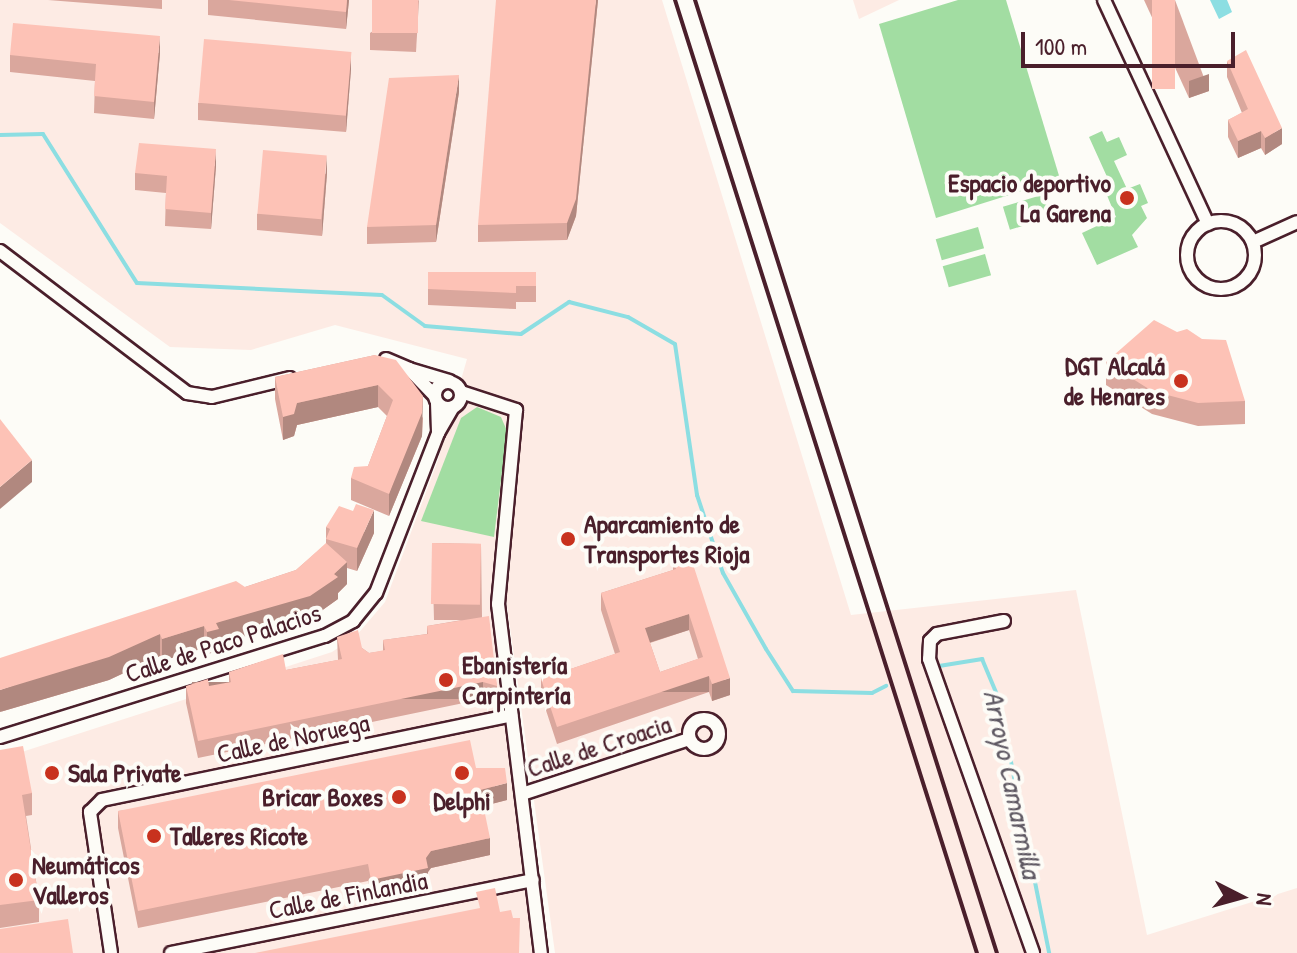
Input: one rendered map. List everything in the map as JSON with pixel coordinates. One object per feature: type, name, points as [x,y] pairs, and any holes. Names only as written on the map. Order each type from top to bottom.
[{"type":"street","points":[[1104,0],[1208,224]]},
{"type":"street","points":[[1253,242],[1297,222]]},
{"type":"street","points":[[1208,224],[1239,226],[1253,242],[1254,265],[1241,284],[1207,286],[1188,260],[1192,239],[1208,224]]},
{"type":"street","points":[[0,251],[187,393],[212,397],[302,375]]},
{"type":"street","points":[[373,359],[409,369],[516,410],[498,604],[541,953]]},
{"type":"street","points":[[409,369],[435,399],[453,407]]},
{"type":"street","points":[[438,433],[435,399],[440,383],[456,387]]},
{"type":"street","points":[[438,433],[453,407],[456,387]]},
{"type":"street","name":"Calle de Paco Palacios","points":[[0,737],[325,636],[353,621],[376,593],[438,433]]},
{"type":"street","points":[[1004,621],[937,634],[930,641],[929,659],[1033,953]]},
{"type":"street","name":"Calle de Noruega","points":[[111,953],[90,812],[102,800],[511,715]]},
{"type":"street","name":"Calle de Croacia","points":[[522,794],[689,739]]},
{"type":"street","name":"Calle de Finlandia","points":[[171,953],[533,880]]},
{"type":"shaded area","points":[[0,0],[662,0],[851,615],[1076,590],[1147,935],[1297,888],[1297,953],[555,953],[499,547],[541,953],[0,953],[0,759],[332,652],[356,636],[385,602],[438,460],[467,359],[335,325],[251,350],[170,347],[0,223]]},
{"type":"shaded area","points":[[853,0],[899,0],[859,19]]},
{"type":"green space","points":[[958,0],[1006,0],[1060,179],[936,218],[879,24]]},
{"type":"green space","name":"Espacio deportivo La Garena","points":[[1102,131],[1107,142],[1119,137],[1127,155],[1114,161],[1127,189],[1140,184],[1148,203],[1141,206],[1147,218],[1132,235],[1138,247],[1097,265],[1082,233],[1116,217],[1106,193],[1113,190],[1089,137]]},
{"type":"green space","points":[[1045,194],[1052,217],[1010,230],[1003,207]]},
{"type":"green space","points":[[978,227],[984,248],[942,260],[936,239]]},
{"type":"green space","points":[[985,254],[991,275],[949,287],[943,266]]},
{"type":"green space","points":[[477,407],[501,417],[507,431],[494,537],[421,521],[461,418]]},
{"type":"water","points":[[1210,0],[1227,0],[1232,12],[1219,19]]},
{"type":"building","points":[[229,0],[347,0],[346,12]]},
{"type":"building","points":[[372,0],[418,0],[418,33],[372,33]]},
{"type":"building","points":[[496,0],[596,0],[576,199],[567,223],[478,225]]},
{"type":"building","points":[[1152,0],[1175,0],[1175,89],[1152,89]]},
{"type":"building","points":[[13,23],[160,36],[154,102],[94,96],[96,64],[10,55]]},
{"type":"building","points":[[204,39],[351,52],[346,116],[198,103]]},
{"type":"building","points":[[1246,50],[1282,128],[1265,138],[1261,131],[1238,141],[1228,120],[1248,109],[1227,61]]},
{"type":"building","points":[[459,75],[436,225],[367,227],[389,78]]},
{"type":"building","points":[[139,143],[216,149],[211,213],[165,209],[167,176],[135,173]]},
{"type":"building","points":[[263,150],[327,156],[321,219],[257,214]]},
{"type":"building","points":[[428,272],[536,272],[536,286],[516,286],[516,293],[428,289]]},
{"type":"building","points":[[1154,320],[1177,332],[1187,329],[1202,339],[1226,340],[1245,401],[1198,403],[1152,391],[1106,362]]},
{"type":"building","points":[[375,355],[396,360],[423,396],[422,413],[389,494],[351,478],[354,467],[368,466],[393,400],[378,385],[297,403],[294,414],[283,417],[275,377]]},
{"type":"building","points":[[0,419],[32,460],[0,487]]},
{"type":"building","points":[[356,504],[374,510],[357,548],[326,539],[330,529],[326,527],[339,506],[353,511]]},
{"type":"building","points":[[326,543],[347,562],[334,574],[338,577],[310,596],[216,623],[219,629],[207,632],[204,626],[162,639],[160,634],[109,657],[0,690],[0,658],[236,581],[245,587],[296,570]]},
{"type":"building","points":[[432,543],[481,544],[480,605],[431,604]]},
{"type":"building","points":[[690,555],[730,678],[712,684],[709,676],[557,727],[541,679],[620,652],[601,593],[676,569],[673,560]],"holes":[[[689,614],[703,657],[660,672],[645,628]]]},
{"type":"building","points":[[489,616],[497,686],[483,682],[198,741],[186,686],[208,679],[209,686],[231,682],[229,672],[283,654],[286,670],[342,659],[337,637],[358,630],[362,648],[369,653],[385,650],[383,640],[428,634],[427,626]]},
{"type":"building","points":[[470,740],[476,768],[505,768],[507,783],[480,790],[490,838],[431,851],[426,858],[428,868],[371,880],[368,864],[138,911],[118,811]]},
{"type":"building","points":[[23,746],[32,793],[22,795],[39,900],[0,905],[0,750]]},
{"type":"building","points":[[495,888],[500,912],[511,910],[513,918],[520,918],[519,953],[255,953],[480,908],[476,892]]},
{"type":"building","points":[[68,919],[73,953],[0,953],[0,929]]},
{"type":"waterway","points":[[0,135],[43,134],[137,283],[382,295],[425,326],[521,334],[569,302],[628,317],[675,344],[697,495],[723,573],[766,649],[793,691],[872,693],[886,686]]},
{"type":"waterway","name":"Arroyo Camarmilla","points":[[939,666],[982,659],[998,697],[1049,953]]},
{"type":"railway","points":[[675,0],[977,953]]},
{"type":"railway","points":[[695,0],[997,953]]},
{"type":"place","name":"Espacio deportivo La Garena","points":[[1127,198]]},
{"type":"place","name":"DGT Alcalá de Henares","points":[[1181,381]]},
{"type":"place","name":"Aparcamiento de Transportes Rioja","points":[[568,539]]},
{"type":"place","name":"Ebanistería Carpintería","points":[[446,680]]},
{"type":"place","name":"Sala Private","points":[[52,773]]},
{"type":"place","name":"Delphi","points":[[462,773]]},
{"type":"place","name":"Bricar Boxes","points":[[399,797]]},
{"type":"place","name":"Talleres Ricote","points":[[154,836]]},
{"type":"place","name":"Neumáticos Valleros","points":[[16,880]]}]
